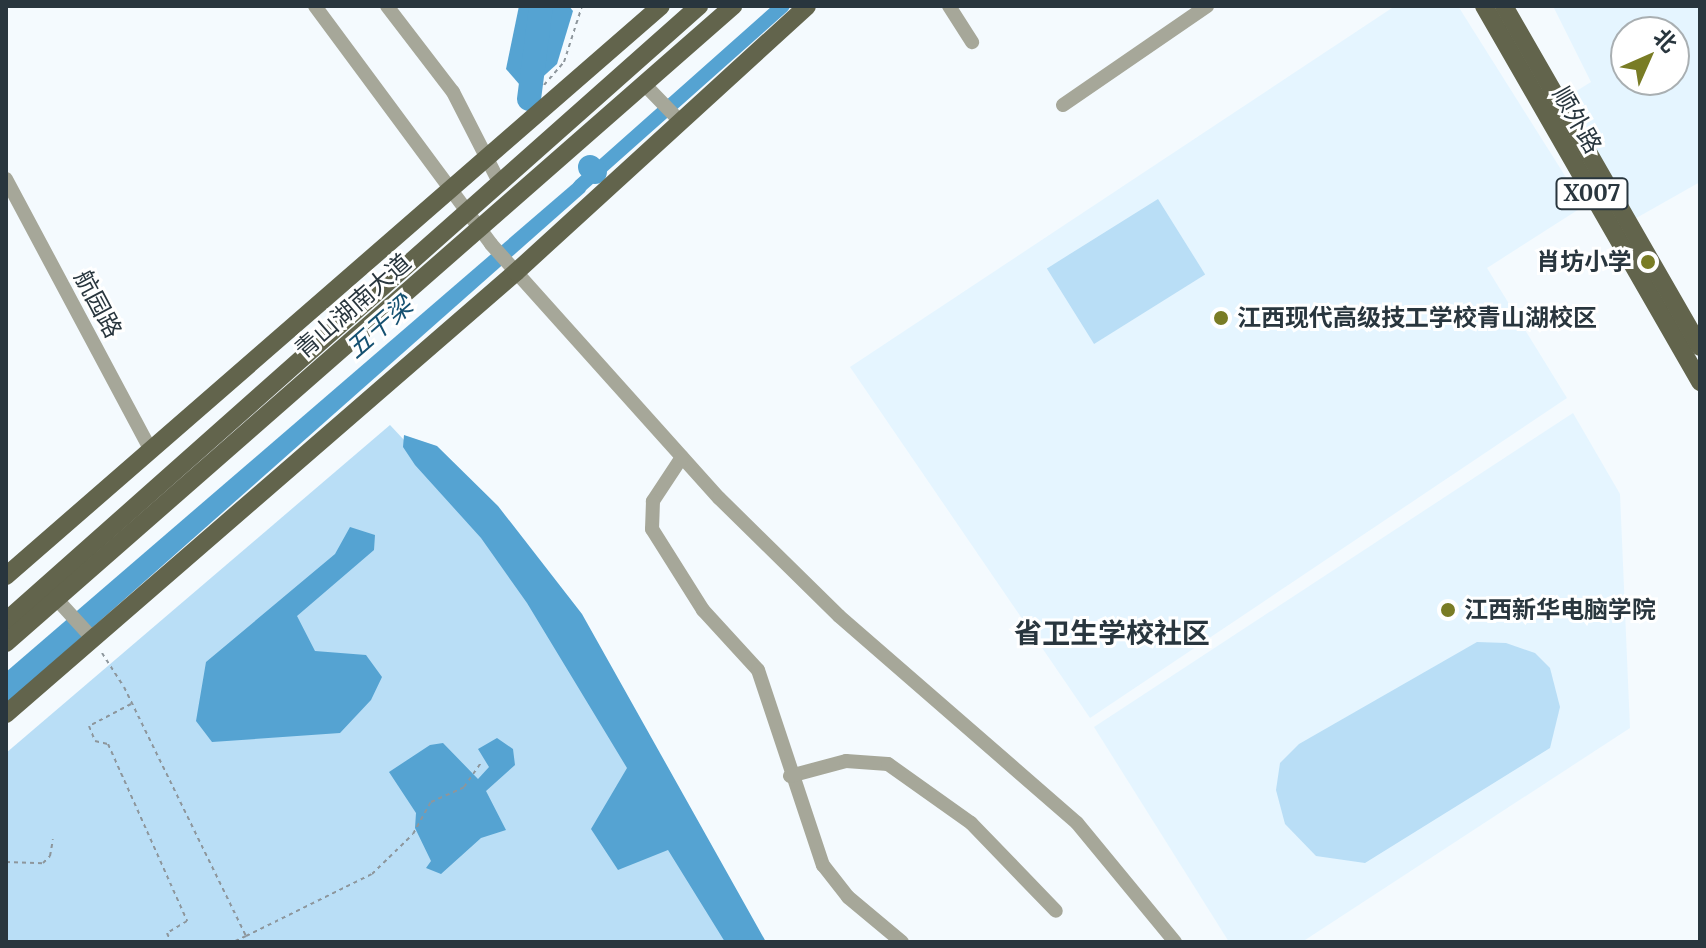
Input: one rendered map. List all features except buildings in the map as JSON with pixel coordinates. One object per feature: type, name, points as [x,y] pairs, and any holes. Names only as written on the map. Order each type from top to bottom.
[{"type":"main road","points":[[6,576],[661,6]]},
{"type":"main road","name":"青山湖南大道","points":[[475,220],[500,184],[699,6]]},
{"type":"main road","name":"青山湖南大道","points":[[6,643],[475,220],[650,89],[733,6]]},
{"type":"main road","points":[[6,714],[515,270],[807,6]]},
{"type":"main road","name":"顺外路","points":[[1484,6],[1700,382]]},
{"type":"main road","name":"顺外路","points":[[1504,6],[1700,347]]},
{"type":"main road","name":"青山湖南大道","points":[[6,621],[56,600]]},
{"type":"street","points":[[315,6],[491,244],[682,457],[839,616],[1077,823],[1175,942]]},
{"type":"street","points":[[387,6],[453,92],[500,184]]},
{"type":"street","points":[[949,6],[972,42]]},
{"type":"street","points":[[1063,105],[1207,6]]},
{"type":"street","points":[[650,89],[679,120]]},
{"type":"street","name":"航园路","points":[[6,179],[151,451]]},
{"type":"street","points":[[682,457],[653,501],[652,529],[703,610],[758,670],[790,776],[823,865],[848,897],[902,942]]},
{"type":"street","points":[[56,600],[91,637]]},
{"type":"street","points":[[790,776],[846,761],[888,764],[971,823],[1056,911]]},
{"type":"path","points":[[536,94],[564,62],[582,6]]},
{"type":"path","points":[[91,637],[132,704],[246,936]]},
{"type":"path","points":[[132,704],[89,726],[95,741],[108,744],[187,921],[167,933],[171,942]]},
{"type":"path","points":[[233,942],[372,874],[413,834],[431,802],[464,787],[481,763]]},
{"type":"path","points":[[6,862],[43,863],[50,856],[53,839]]},
{"type":"shaded area","name":"江西现代高级技工学校青山湖校区","points":[[1395,6],[1458,6],[1584,206],[1487,268],[1567,398],[1090,718],[850,367]]},
{"type":"shaded area","points":[[1553,6],[1700,6],[1700,182],[1631,221],[1565,98],[1591,82]]},
{"type":"shaded area","points":[[1158,199],[1205,274],[1094,344],[1047,268]]},
{"type":"shaded area","name":"江西新华电脑学院","points":[[1573,413],[1620,494],[1630,728],[1302,942],[1229,942],[1094,727]]},
{"type":"shaded area","points":[[390,425],[562,608],[744,942],[6,942],[6,753]]},
{"type":"shaded area","points":[[1477,642],[1506,643],[1535,653],[1550,668],[1560,707],[1550,748],[1365,863],[1316,856],[1285,824],[1276,790],[1280,763],[1299,744]]},
{"type":"water","points":[[519,6],[569,6],[573,11],[557,64],[526,92],[506,69]]},
{"type":"water","points":[[583,175],[592,175],[585,192],[6,704],[6,672]]},
{"type":"water","points":[[404,435],[437,446],[498,506],[582,614],[766,942],[725,942],[668,850],[618,870],[591,829],[627,768],[527,603],[481,538],[415,465],[403,447]]},
{"type":"water","points":[[350,527],[375,535],[374,550],[297,616],[315,651],[366,655],[382,677],[371,700],[340,733],[212,742],[196,721],[206,662],[335,554]]},
{"type":"water","points":[[497,738],[513,749],[515,765],[486,791],[506,830],[481,838],[441,874],[426,868],[431,861],[415,828],[416,813],[389,772],[430,745],[443,743],[478,779],[489,767],[478,749]]},
{"type":"waterway","points":[[529,99],[541,6]]},
{"type":"waterway","name":"五干梁","points":[[580,186],[783,6]]},
{"type":"waterway","name":"五干梁","points":[[590,167],[595,172]]},
{"type":"place","name":"肖坊小学","points":[[1648,262]]},
{"type":"place","name":"江西现代高级技工学校青山湖校区","points":[[1221,318]]},
{"type":"place","name":"江西新华电脑学院","points":[[1448,610]]},
{"type":"district","name":"省卫生学校社区","points":[[1112,633]]}]
